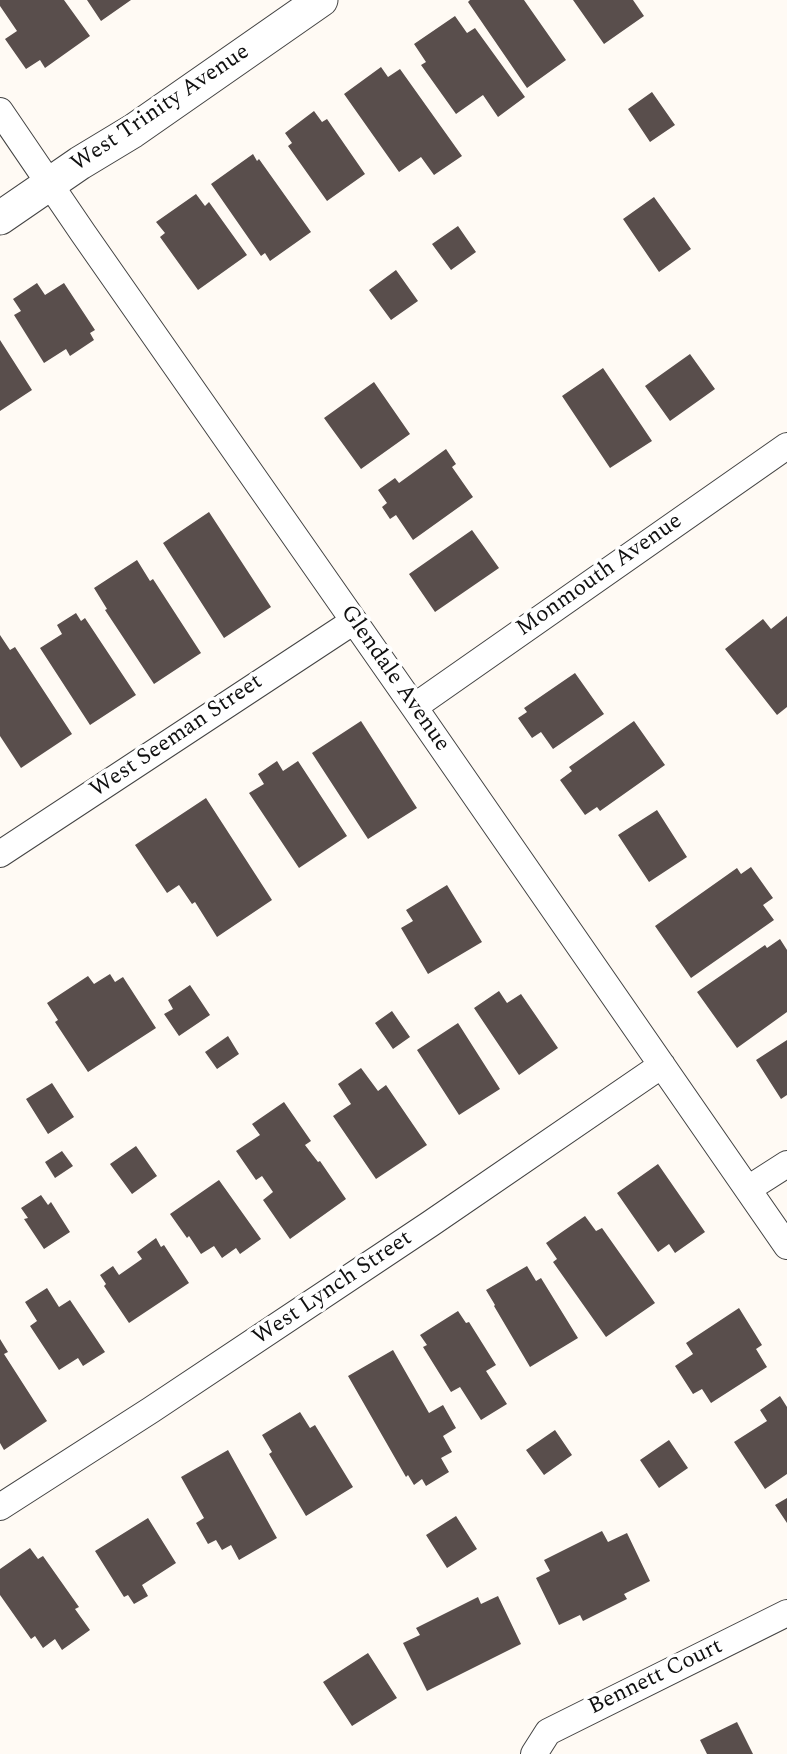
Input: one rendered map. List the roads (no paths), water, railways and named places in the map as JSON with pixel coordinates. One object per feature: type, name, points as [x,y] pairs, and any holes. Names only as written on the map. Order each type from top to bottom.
[{"type":"street","name":"West Trinity Avenue","points":[[0,218],[80,163],[133,131],[321,0]]},
{"type":"street","name":"Glendale Avenue","points":[[0,111],[787,1247]]},
{"type":"street","name":"Monmouth Avenue","points":[[414,707],[787,446]]},
{"type":"street","name":"West Seeman Street","points":[[0,854],[354,621]]},
{"type":"street","name":"West Lynch Street","points":[[0,1507],[430,1224],[662,1065]]},
{"type":"street","points":[[748,1189],[787,1164]]},
{"type":"street","name":"Bennett Court","points":[[534,1754],[548,1732],[787,1613]]}]
